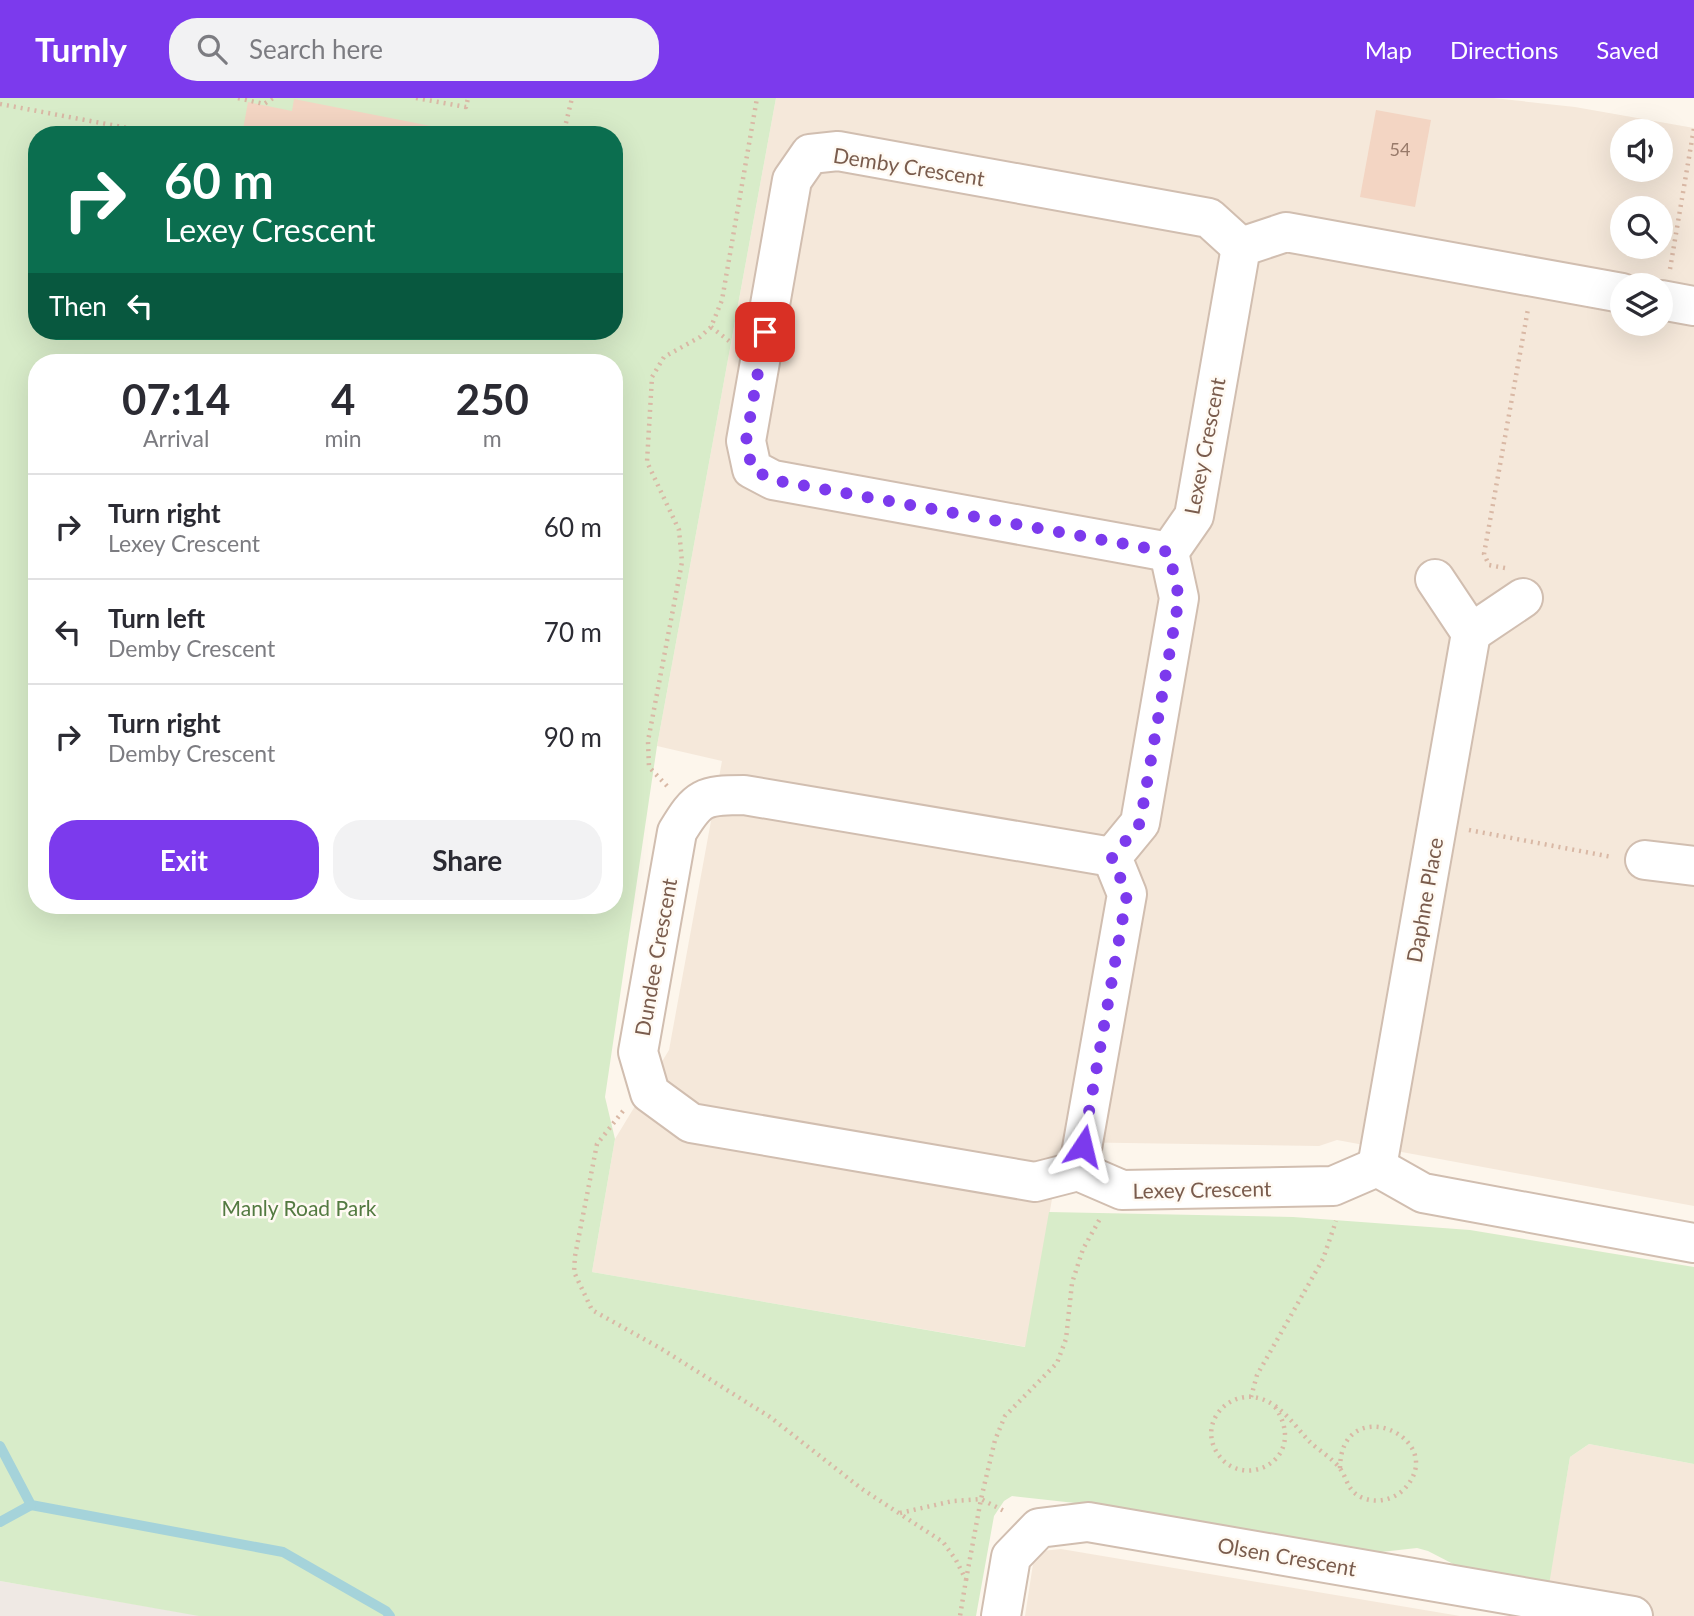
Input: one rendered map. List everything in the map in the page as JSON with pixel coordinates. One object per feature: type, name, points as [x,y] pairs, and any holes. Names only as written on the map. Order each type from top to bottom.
[{"type":"street","name":"Demby Crescent","points":[[1169,552],[773,480],[752,469],[746,441],[792,180],[810,154],[838,151],[1209,218],[1241,247]]},
{"type":"street","points":[[1241,247],[1286,232],[1610,291]]},
{"type":"street","name":"Lexey Crescent","points":[[1169,552],[1194,516],[1241,247]]},
{"type":"street","points":[[1112,858],[1140,823],[1179,598],[1169,552]]},
{"type":"street","points":[[1435,579],[1471,633],[1523,598]]},
{"type":"street","name":"Daphne Place","points":[[1377,1167],[1471,633]]},
{"type":"street","points":[[691,809],[712,795],[744,795],[1112,858]]},
{"type":"street","name":"Dundee Crescent","points":[[650,1093],[638,1052],[677,832],[691,809]]},
{"type":"street","points":[[650,1093],[691,1124],[1035,1182],[1078,1171],[1127,894],[1112,858]]},
{"type":"street","points":[[1645,860],[1694,866]]},
{"type":"street","points":[[1377,1167],[1423,1193],[1694,1243]]},
{"type":"street","name":"Lexey Crescent","points":[[1078,1171],[1122,1190],[1333,1186],[1377,1167]]},
{"type":"street","name":"Olsen Crescent","points":[[1039,1528],[1088,1522],[1633,1616]]},
{"type":"street","points":[[1001,1616],[1012,1557],[1039,1528]]},
{"type":"path","points":[[238,98],[264,104],[273,98]]},
{"type":"path","points":[[416,98],[466,107],[468,98]]},
{"type":"path","points":[[565,126],[572,98]]},
{"type":"path","points":[[691,809],[649,767],[648,741],[682,562],[679,530],[647,462],[652,377],[664,358],[700,337],[711,327],[722,300],[757,98]]},
{"type":"path","points":[[0,104],[117,126]]},
{"type":"path","points":[[1673,302],[1694,128]]},
{"type":"path","points":[[1523,598],[1513,569],[1489,565],[1483,554],[1534,277]]},
{"type":"path","points":[[1438,822],[1595,855],[1645,860]]},
{"type":"path","points":[[650,1093],[621,1112],[597,1144],[574,1272],[592,1310],[660,1348],[770,1417],[862,1489],[943,1542],[967,1580]]},
{"type":"path","points":[[1251,1396],[1257,1375],[1323,1259],[1339,1210]]},
{"type":"path","points":[[960,1616],[981,1499],[995,1440],[1006,1416],[1057,1363],[1066,1339],[1072,1283],[1083,1250],[1104,1213]]},
{"type":"path","points":[[1275,1407],[1283,1418],[1286,1430],[1285,1443],[1279,1455],[1258,1470],[1233,1468],[1222,1460],[1215,1451],[1212,1439],[1215,1417],[1222,1407],[1232,1400],[1251,1396],[1266,1400],[1275,1407],[1340,1469],[1351,1490],[1362,1497],[1387,1499],[1399,1494],[1414,1473],[1415,1460],[1412,1447],[1404,1437],[1384,1426],[1372,1426],[1361,1430],[1344,1446],[1340,1469]]},
{"type":"path","points":[[899,1513],[953,1501],[981,1499],[1039,1528]]},
{"type":"shaded area","points":[[776,98],[1493,98],[1575,107],[1643,119],[1610,119],[1610,182],[1673,182],[1673,124],[1694,128],[1694,1206],[1337,1140],[1319,1146],[1062,1142],[1026,1347],[592,1272],[615,1139],[669,1050],[722,761],[657,746]]},
{"type":"shaded area","points":[[1589,1444],[1694,1464],[1694,1616],[1543,1616],[1570,1457]]},
{"type":"shaded area","points":[[1061,1549],[1460,1616],[1025,1616],[1033,1564],[1042,1551]]},
{"type":"shaded area","points":[[0,1581],[92,1597],[203,1616],[0,1616]]},
{"type":"green space","name":"Manly Road Park","points":[[0,98],[776,98],[657,746],[605,1097],[615,1139],[592,1272],[1025,1347],[1049,1212],[1293,1217],[1470,1230],[1694,1267],[1694,1464],[1589,1444],[1570,1457],[1549,1585],[1459,1567],[1417,1548],[1372,1553],[1075,1503],[1012,1496],[1004,1501],[994,1516],[976,1616],[199,1616],[0,1581]]},
{"type":"building","points":[[294,99],[431,126],[244,126],[248,102],[292,111]]},
{"type":"building","points":[[1376,110],[1431,120],[1415,207],[1360,197]]},
{"type":"waterway","points":[[0,1446],[31,1505],[283,1552],[386,1611],[390,1616]]},
{"type":"waterway","points":[[0,1522],[31,1505]]},
{"type":"route","points":[[765,332],[746,441],[752,469],[773,480],[1169,552],[1179,598],[1140,823],[1112,858],[1127,894],[1083,1146]]}]
